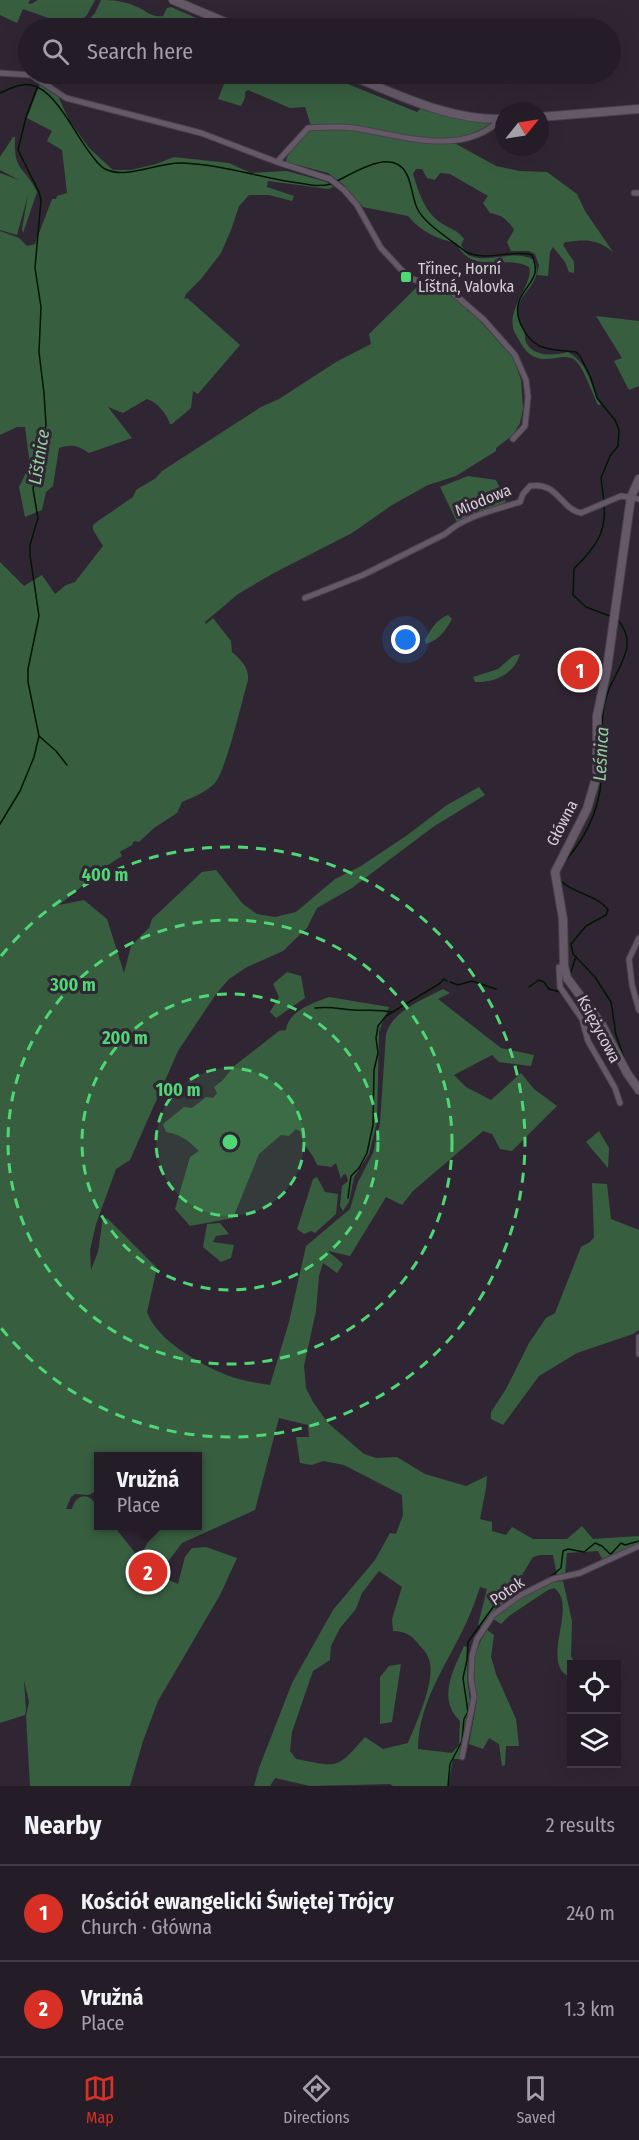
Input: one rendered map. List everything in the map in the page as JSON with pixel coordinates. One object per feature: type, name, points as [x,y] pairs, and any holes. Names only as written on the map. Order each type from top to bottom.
[{"type":"street","points":[[173,0],[215,18]]},
{"type":"street","points":[[0,73],[18,74]]},
{"type":"street","points":[[45,84],[66,98],[201,133],[330,179],[357,205],[381,248],[409,278],[452,292],[484,320],[515,355],[526,380],[528,397],[525,426],[513,439]]},
{"type":"street","points":[[372,84],[428,106],[471,116],[495,118]]},
{"type":"street","points":[[549,116],[639,109]]},
{"type":"street","points":[[277,162],[308,128],[352,128],[436,142],[465,139],[495,125]]},
{"type":"street","name":"Główna","points":[[639,479],[597,716],[598,765],[594,786],[587,808],[555,872],[563,920],[564,966],[567,978],[602,1025],[627,1073],[639,1090]]},
{"type":"street","name":"Miodowa","points":[[305,598],[363,575],[445,534],[454,525],[519,502],[530,486],[543,486],[560,497],[575,512],[586,511],[621,496],[635,498]]},
{"type":"street","points":[[639,938],[629,959],[639,1010]]},
{"type":"street","name":"Księżycowa","points":[[559,967],[560,987],[582,1019],[588,1041],[615,1088],[620,1103]]},
{"type":"street","points":[[639,1337],[639,1354]]},
{"type":"street","name":"Potok","points":[[462,1757],[474,1697],[471,1679],[472,1656],[477,1639],[493,1615],[520,1595],[553,1579],[580,1573],[639,1546]]},
{"type":"green space","points":[[0,0],[30,0],[28,3],[31,4],[38,0],[95,0],[84,18],[48,18],[23,9],[17,23],[0,15]]},
{"type":"green space","points":[[101,0],[127,3],[159,16],[163,16],[167,8],[171,7],[196,18],[90,18]]},
{"type":"green space","points":[[40,84],[57,94],[69,120],[89,148],[113,170],[131,170],[174,157],[229,163],[251,173],[287,171],[327,182],[333,187],[329,189],[268,181],[267,187],[294,196],[292,201],[269,195],[249,195],[239,206],[221,253],[184,299],[187,298],[240,345],[198,394],[193,391],[191,408],[172,424],[158,406],[147,399],[123,413],[108,407],[132,438],[89,453],[74,446],[59,448],[53,486],[46,492],[42,510],[25,517],[19,487],[30,465],[25,427],[17,427],[0,435],[0,231],[19,238],[27,246],[35,244],[52,199],[67,193],[62,150],[47,141],[52,131],[27,118]]},
{"type":"green space","points":[[224,84],[348,84],[417,112],[421,108],[489,122],[491,124],[484,130],[449,140],[496,166],[520,171],[547,172],[577,194],[585,211],[613,252],[601,244],[590,241],[565,242],[563,245],[574,262],[574,273],[569,272],[565,262],[553,247],[550,252],[548,276],[537,275],[539,265],[535,254],[529,251],[511,251],[507,242],[514,230],[504,219],[490,213],[483,203],[488,196],[450,174],[440,173],[435,180],[427,178],[422,169],[416,169],[413,174],[420,195],[435,218],[462,236],[464,239],[461,245],[468,255],[476,258],[518,256],[534,260],[537,268],[534,281],[522,298],[517,311],[526,342],[538,353],[551,355],[568,352],[576,357],[585,370],[601,405],[598,405],[585,375],[575,360],[569,357],[541,359],[533,356],[514,332],[513,319],[528,280],[529,267],[509,262],[480,262],[471,259],[456,243],[429,234],[408,216],[363,207],[344,185],[328,173],[286,162],[292,148],[312,129],[305,107],[290,108],[248,90],[245,92],[241,106],[218,99]]},
{"type":"green space","points":[[15,137],[18,163],[37,192],[23,233],[28,195],[17,235],[0,230],[0,173],[19,180],[0,170],[0,157]]},
{"type":"green space","points":[[424,286],[444,291],[456,297],[514,359],[521,380],[523,409],[520,423],[513,435],[496,448],[496,451],[456,476],[428,485],[392,505],[352,533],[272,574],[238,594],[205,622],[206,624],[213,618],[231,641],[232,652],[244,664],[248,675],[233,734],[219,776],[215,783],[200,794],[182,802],[177,813],[154,828],[139,842],[134,841],[132,845],[120,852],[122,856],[59,905],[84,900],[107,919],[124,973],[131,946],[149,928],[152,919],[202,872],[216,870],[243,904],[257,914],[275,917],[296,912],[335,879],[361,866],[447,805],[479,787],[485,795],[433,827],[352,888],[317,908],[307,928],[283,951],[247,967],[229,979],[216,994],[178,1051],[130,1160],[116,1169],[96,1224],[90,1250],[91,1270],[98,1252],[103,1218],[108,1219],[157,1268],[147,1312],[152,1323],[161,1333],[183,1352],[208,1367],[237,1378],[270,1385],[289,1322],[306,1246],[350,1209],[358,1182],[373,1153],[380,1123],[386,1034],[395,1018],[402,1012],[443,989],[450,993],[438,999],[501,1048],[534,1055],[531,1066],[499,1062],[492,1055],[454,1075],[466,1087],[491,1100],[521,1073],[534,1089],[557,1106],[512,1151],[500,1149],[492,1134],[483,1131],[413,1191],[402,1205],[386,1197],[350,1256],[328,1251],[343,1264],[337,1273],[323,1263],[319,1276],[316,1311],[304,1366],[306,1388],[328,1423],[364,1454],[376,1458],[397,1457],[425,1474],[466,1486],[487,1476],[480,1519],[492,1522],[492,1531],[506,1535],[512,1527],[533,1539],[567,1539],[582,1526],[593,1539],[639,1536],[639,1544],[602,1559],[598,1551],[567,1553],[565,1574],[557,1575],[553,1555],[533,1557],[519,1580],[525,1587],[492,1612],[481,1627],[478,1625],[487,1589],[480,1587],[463,1630],[437,1679],[419,1731],[418,1749],[452,1753],[459,1745],[460,1721],[449,1704],[448,1694],[455,1665],[464,1646],[468,1648],[467,1679],[471,1709],[459,1759],[453,1759],[448,1786],[393,1786],[390,1784],[310,1786],[275,1778],[270,1786],[254,1786],[292,1683],[333,1610],[375,1560],[390,1533],[396,1534],[403,1515],[402,1495],[344,1465],[323,1461],[312,1465],[300,1463],[296,1437],[309,1437],[308,1425],[279,1418],[255,1510],[182,1543],[158,1575],[178,1584],[185,1557],[192,1548],[206,1547],[237,1558],[220,1595],[158,1701],[130,1786],[30,1786],[26,1716],[29,1702],[24,1680],[25,1715],[0,1723],[0,562],[24,586],[42,575],[55,594],[66,585],[75,582],[103,546],[93,530],[93,525],[133,497],[136,490],[156,478],[162,471],[261,407],[279,399],[336,362],[371,344],[369,334],[417,287]],"holes":[[[379,1571],[402,1587],[392,1619],[393,1631],[405,1633],[415,1639],[427,1654],[430,1666],[425,1700],[408,1743],[383,1749],[365,1737],[342,1761],[336,1763],[321,1764],[296,1759],[290,1751],[292,1732],[313,1671],[330,1660],[331,1646],[340,1628],[356,1609],[362,1593]]]},
{"type":"green space","points":[[596,316],[639,321],[639,386],[629,390],[614,361],[622,358]]},
{"type":"green space","points":[[468,476],[496,480],[506,502],[457,522],[440,487]]},
{"type":"green space","points":[[448,615],[452,619],[445,631],[426,644],[425,640],[434,625]]},
{"type":"green space","points":[[520,654],[514,667],[503,676],[490,681],[475,682],[473,677],[498,669],[513,656]]},
{"type":"green space","points":[[287,972],[301,976],[305,998],[276,1018],[270,1012],[279,997],[273,984]]},
{"type":"green space","points":[[329,997],[389,1007],[379,1031],[377,1122],[369,1154],[354,1177],[349,1202],[343,1211],[340,1206],[342,1186],[348,1181],[346,1174],[341,1179],[336,1163],[331,1167],[317,1165],[303,1141],[301,1132],[296,1129],[289,1136],[281,1135],[259,1154],[233,1218],[190,1226],[175,1209],[190,1157],[199,1151],[176,1134],[166,1132],[163,1124],[184,1107],[192,1108],[206,1097],[213,1098],[217,1093],[214,1087],[234,1066],[279,1031],[286,1030],[288,1023],[296,1013]]},
{"type":"green space","points":[[599,1131],[609,1148],[608,1168],[586,1142]]},
{"type":"green space","points":[[317,1177],[325,1192],[338,1194],[336,1214],[315,1233],[311,1231],[304,1234],[297,1229],[313,1179]]},
{"type":"green space","points":[[592,1183],[607,1184],[611,1219],[639,1230],[639,1330],[577,1353],[539,1376],[503,1425],[491,1419],[491,1412],[506,1389],[529,1343],[546,1318],[555,1313],[581,1247],[594,1237]]},
{"type":"green space","points":[[220,1223],[229,1234],[216,1236],[213,1242],[234,1245],[231,1258],[221,1262],[203,1247],[207,1224]]},
{"type":"green space","points":[[563,1581],[572,1621],[571,1656],[573,1660],[567,1660],[567,1675],[561,1670],[558,1661],[563,1604],[554,1588],[509,1616],[501,1624],[493,1619],[517,1600],[553,1583]]},
{"type":"green space","points":[[487,1630],[494,1635],[491,1657],[516,1719],[519,1746],[506,1746],[505,1765],[502,1766],[499,1744],[489,1738],[483,1749],[469,1744],[477,1700],[474,1680],[475,1655]]},
{"type":"green space","points":[[401,1664],[392,1722],[380,1724],[380,1677],[389,1666]]},
{"type":"waterway","name":"Líštnice","points":[[0,93],[23,85],[40,88],[64,113],[99,164],[114,172],[132,172],[182,163],[211,166],[311,185],[331,184]]},
{"type":"waterway","name":"Líštnice","points":[[0,824],[20,791],[34,757],[39,736],[28,682],[28,669],[39,616],[30,555],[30,545],[38,518],[33,489],[46,425],[39,352],[41,307],[35,268],[41,200],[18,150],[26,117],[37,88]]},
{"type":"waterway","points":[[335,182],[372,164],[392,162],[406,173],[415,204],[421,214],[432,226],[466,252],[482,256],[516,253],[532,255],[535,273],[519,300],[518,315],[521,325],[537,345],[543,348],[576,352],[580,356],[591,378],[597,398],[615,420],[619,430],[618,446],[610,456],[601,478],[604,502]]},
{"type":"waterway","name":"Leśnica","points":[[604,506],[601,534],[574,569],[573,595],[586,607],[610,616]]},
{"type":"waterway","name":"Leśnica","points":[[565,861],[589,826],[598,802],[603,760],[603,710],[609,690],[626,653],[627,645],[627,637],[617,619]]},
{"type":"waterway","points":[[39,736],[56,751],[67,765]]},
{"type":"waterway","name":"Leśnica","points":[[561,881],[572,889],[598,901],[608,910],[606,915],[586,926],[571,944],[573,954],[595,977],[611,1002],[616,1035],[625,1061]]},
{"type":"waterway","points":[[571,972],[576,956]]},
{"type":"waterway","points":[[348,1198],[351,1176],[359,1168],[367,1153],[373,1125],[378,1026],[386,1016],[444,979],[447,981]]},
{"type":"waterway","points":[[529,987],[539,980],[544,982],[549,989],[560,992]]},
{"type":"waterway","points":[[450,982],[458,985],[472,981],[496,989]]},
{"type":"waterway","points":[[315,1008],[391,1012]]},
{"type":"waterway","name":"Leśnica","points":[[635,1078],[639,1082]]},
{"type":"waterway","points":[[549,1578],[561,1568],[563,1551],[568,1549],[584,1552],[595,1543],[610,1554],[621,1543],[625,1545],[639,1541]]},
{"type":"waterway","points":[[448,1786],[450,1764],[462,1741],[464,1719],[468,1712],[463,1678],[468,1642],[496,1603],[526,1589]]},
{"type":"place","name":"Třinec, Horní Líštná, Valovka","points":[[406,277]]},
{"type":"place","name":"Kościół ewangelicki Świętej Trójcy","points":[[580,670]]},
{"type":"place","name":"Vružná","points":[[148,1572]]}]
